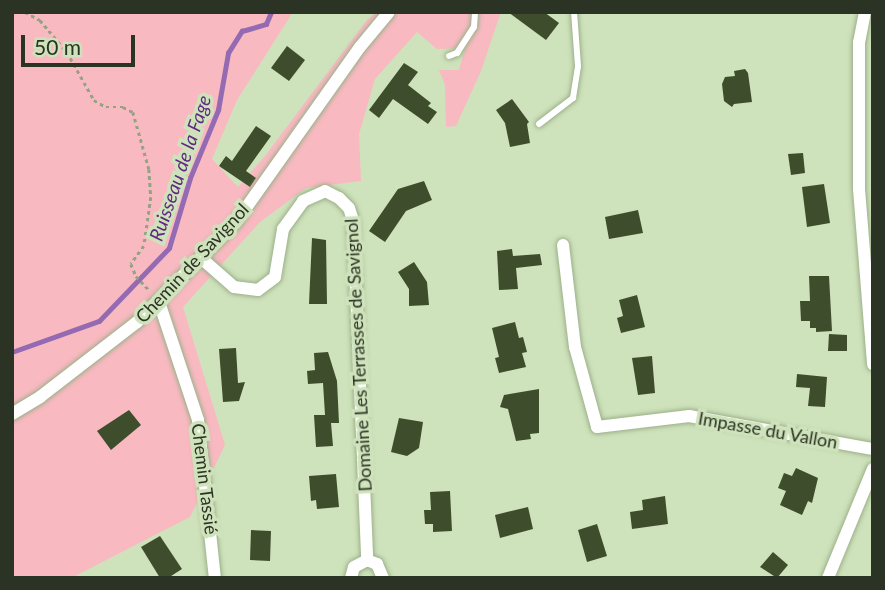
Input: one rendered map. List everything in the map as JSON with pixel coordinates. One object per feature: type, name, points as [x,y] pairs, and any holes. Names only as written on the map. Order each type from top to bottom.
[{"type":"street","name":"Chemin de Savignol","points":[[12,414],[40,397],[159,302],[236,222],[360,47],[389,12]]},
{"type":"street","points":[[865,12],[859,42],[859,189],[873,364]]},
{"type":"street","name":"Domaine Les Terrasses de Savignol","points":[[201,258],[234,287],[258,290],[275,277],[283,229],[303,201],[325,191],[339,198],[349,208],[353,220],[367,560]]},
{"type":"street","name":"Impasse du Vallon","points":[[563,245],[575,347],[597,427],[689,416],[873,449]]},
{"type":"street","name":"Chemin Tassié","points":[[159,302],[198,420],[215,578]]},
{"type":"street","points":[[828,578],[873,469]]},
{"type":"street","points":[[351,578],[354,567],[367,560],[377,564],[383,578]]},
{"type":"lane","points":[[449,56],[457,53],[474,27],[475,12]]},
{"type":"lane","points":[[539,124],[573,98],[579,66],[574,12]]},
{"type":"path","points":[[25,12],[40,20],[67,52],[94,100],[106,107],[123,107],[133,113],[149,169],[151,197],[144,246],[131,264],[135,276],[145,284]]},
{"type":"shaded area","points":[[12,12],[293,12],[237,100],[212,159],[238,187],[265,156],[367,20],[376,12],[501,12],[481,71],[456,126],[446,127],[445,85],[439,70],[459,70],[465,48],[437,49],[417,32],[375,79],[359,134],[361,181],[306,188],[260,222],[183,307],[225,445],[190,517],[71,578],[12,578]]},
{"type":"building","points":[[508,12],[544,12],[559,23],[546,40]]},
{"type":"building","points":[[287,46],[305,60],[289,81],[271,68]]},
{"type":"building","points":[[404,63],[418,72],[408,85],[431,103],[428,106],[437,112],[428,124],[393,99],[379,118],[369,110]]},
{"type":"building","points":[[745,69],[748,73],[752,102],[734,104],[732,107],[724,101],[722,84],[725,77],[735,76],[734,71]]},
{"type":"building","points":[[512,99],[529,122],[530,143],[510,147],[505,123],[496,110]]},
{"type":"building","points":[[256,126],[271,136],[246,171],[256,178],[250,187],[219,166],[226,156],[232,161]]},
{"type":"building","points":[[803,153],[805,173],[791,175],[788,154]]},
{"type":"building","points":[[424,181],[432,200],[406,211],[385,242],[369,231],[398,189]]},
{"type":"building","points":[[824,184],[830,223],[807,227],[802,187]]},
{"type":"building","points":[[638,210],[643,233],[609,239],[605,217]]},
{"type":"building","points":[[312,238],[326,240],[327,304],[309,304]]},
{"type":"building","points":[[512,249],[513,256],[540,254],[542,265],[516,268],[518,289],[499,290],[497,251]]},
{"type":"building","points":[[414,262],[427,282],[429,305],[409,306],[409,289],[398,272]]},
{"type":"building","points":[[809,276],[829,276],[832,331],[816,332],[816,328],[810,328],[810,321],[801,321],[800,301],[810,301]]},
{"type":"building","points":[[637,295],[645,327],[621,333],[617,318],[623,316],[619,300]]},
{"type":"building","points":[[515,322],[519,338],[523,337],[527,352],[522,353],[526,367],[499,373],[495,358],[499,357],[492,328]]},
{"type":"building","points":[[829,334],[847,335],[847,351],[828,351]]},
{"type":"building","points":[[236,348],[238,383],[245,382],[239,401],[223,402],[219,349]]},
{"type":"building","points":[[328,352],[337,381],[339,423],[331,423],[333,446],[316,447],[314,415],[325,415],[323,383],[308,384],[307,371],[315,370],[314,353]]},
{"type":"building","points":[[652,356],[655,393],[638,395],[632,358]]},
{"type":"building","points":[[797,374],[827,377],[825,407],[808,406],[810,388],[796,387]]},
{"type":"building","points":[[539,389],[539,433],[530,434],[531,439],[516,441],[508,409],[500,407],[504,395]]},
{"type":"building","points":[[129,410],[141,425],[111,450],[97,431]]},
{"type":"building","points":[[399,418],[423,422],[419,448],[407,456],[391,452]]},
{"type":"building","points":[[796,468],[818,478],[812,503],[808,501],[802,515],[780,505],[786,491],[778,488],[784,473],[792,476]]},
{"type":"building","points":[[336,474],[339,507],[317,509],[316,500],[311,501],[309,476]]},
{"type":"building","points":[[450,491],[452,531],[433,532],[433,524],[425,524],[424,510],[431,510],[430,492]]},
{"type":"building","points":[[665,496],[668,524],[632,529],[630,512],[643,510],[642,500]]},
{"type":"building","points":[[528,507],[533,529],[500,538],[495,515]]},
{"type":"building","points":[[597,524],[607,556],[587,562],[578,530]]},
{"type":"building","points":[[251,530],[271,531],[270,561],[250,560]]},
{"type":"building","points":[[160,536],[182,569],[168,578],[160,578],[141,547]]},
{"type":"building","points":[[773,552],[788,565],[777,578],[760,567]]},
{"type":"waterway","name":"Ruisseau de la Fage","points":[[12,352],[99,321],[169,248],[190,178],[218,110],[228,53],[242,31],[266,24],[271,12]]}]
